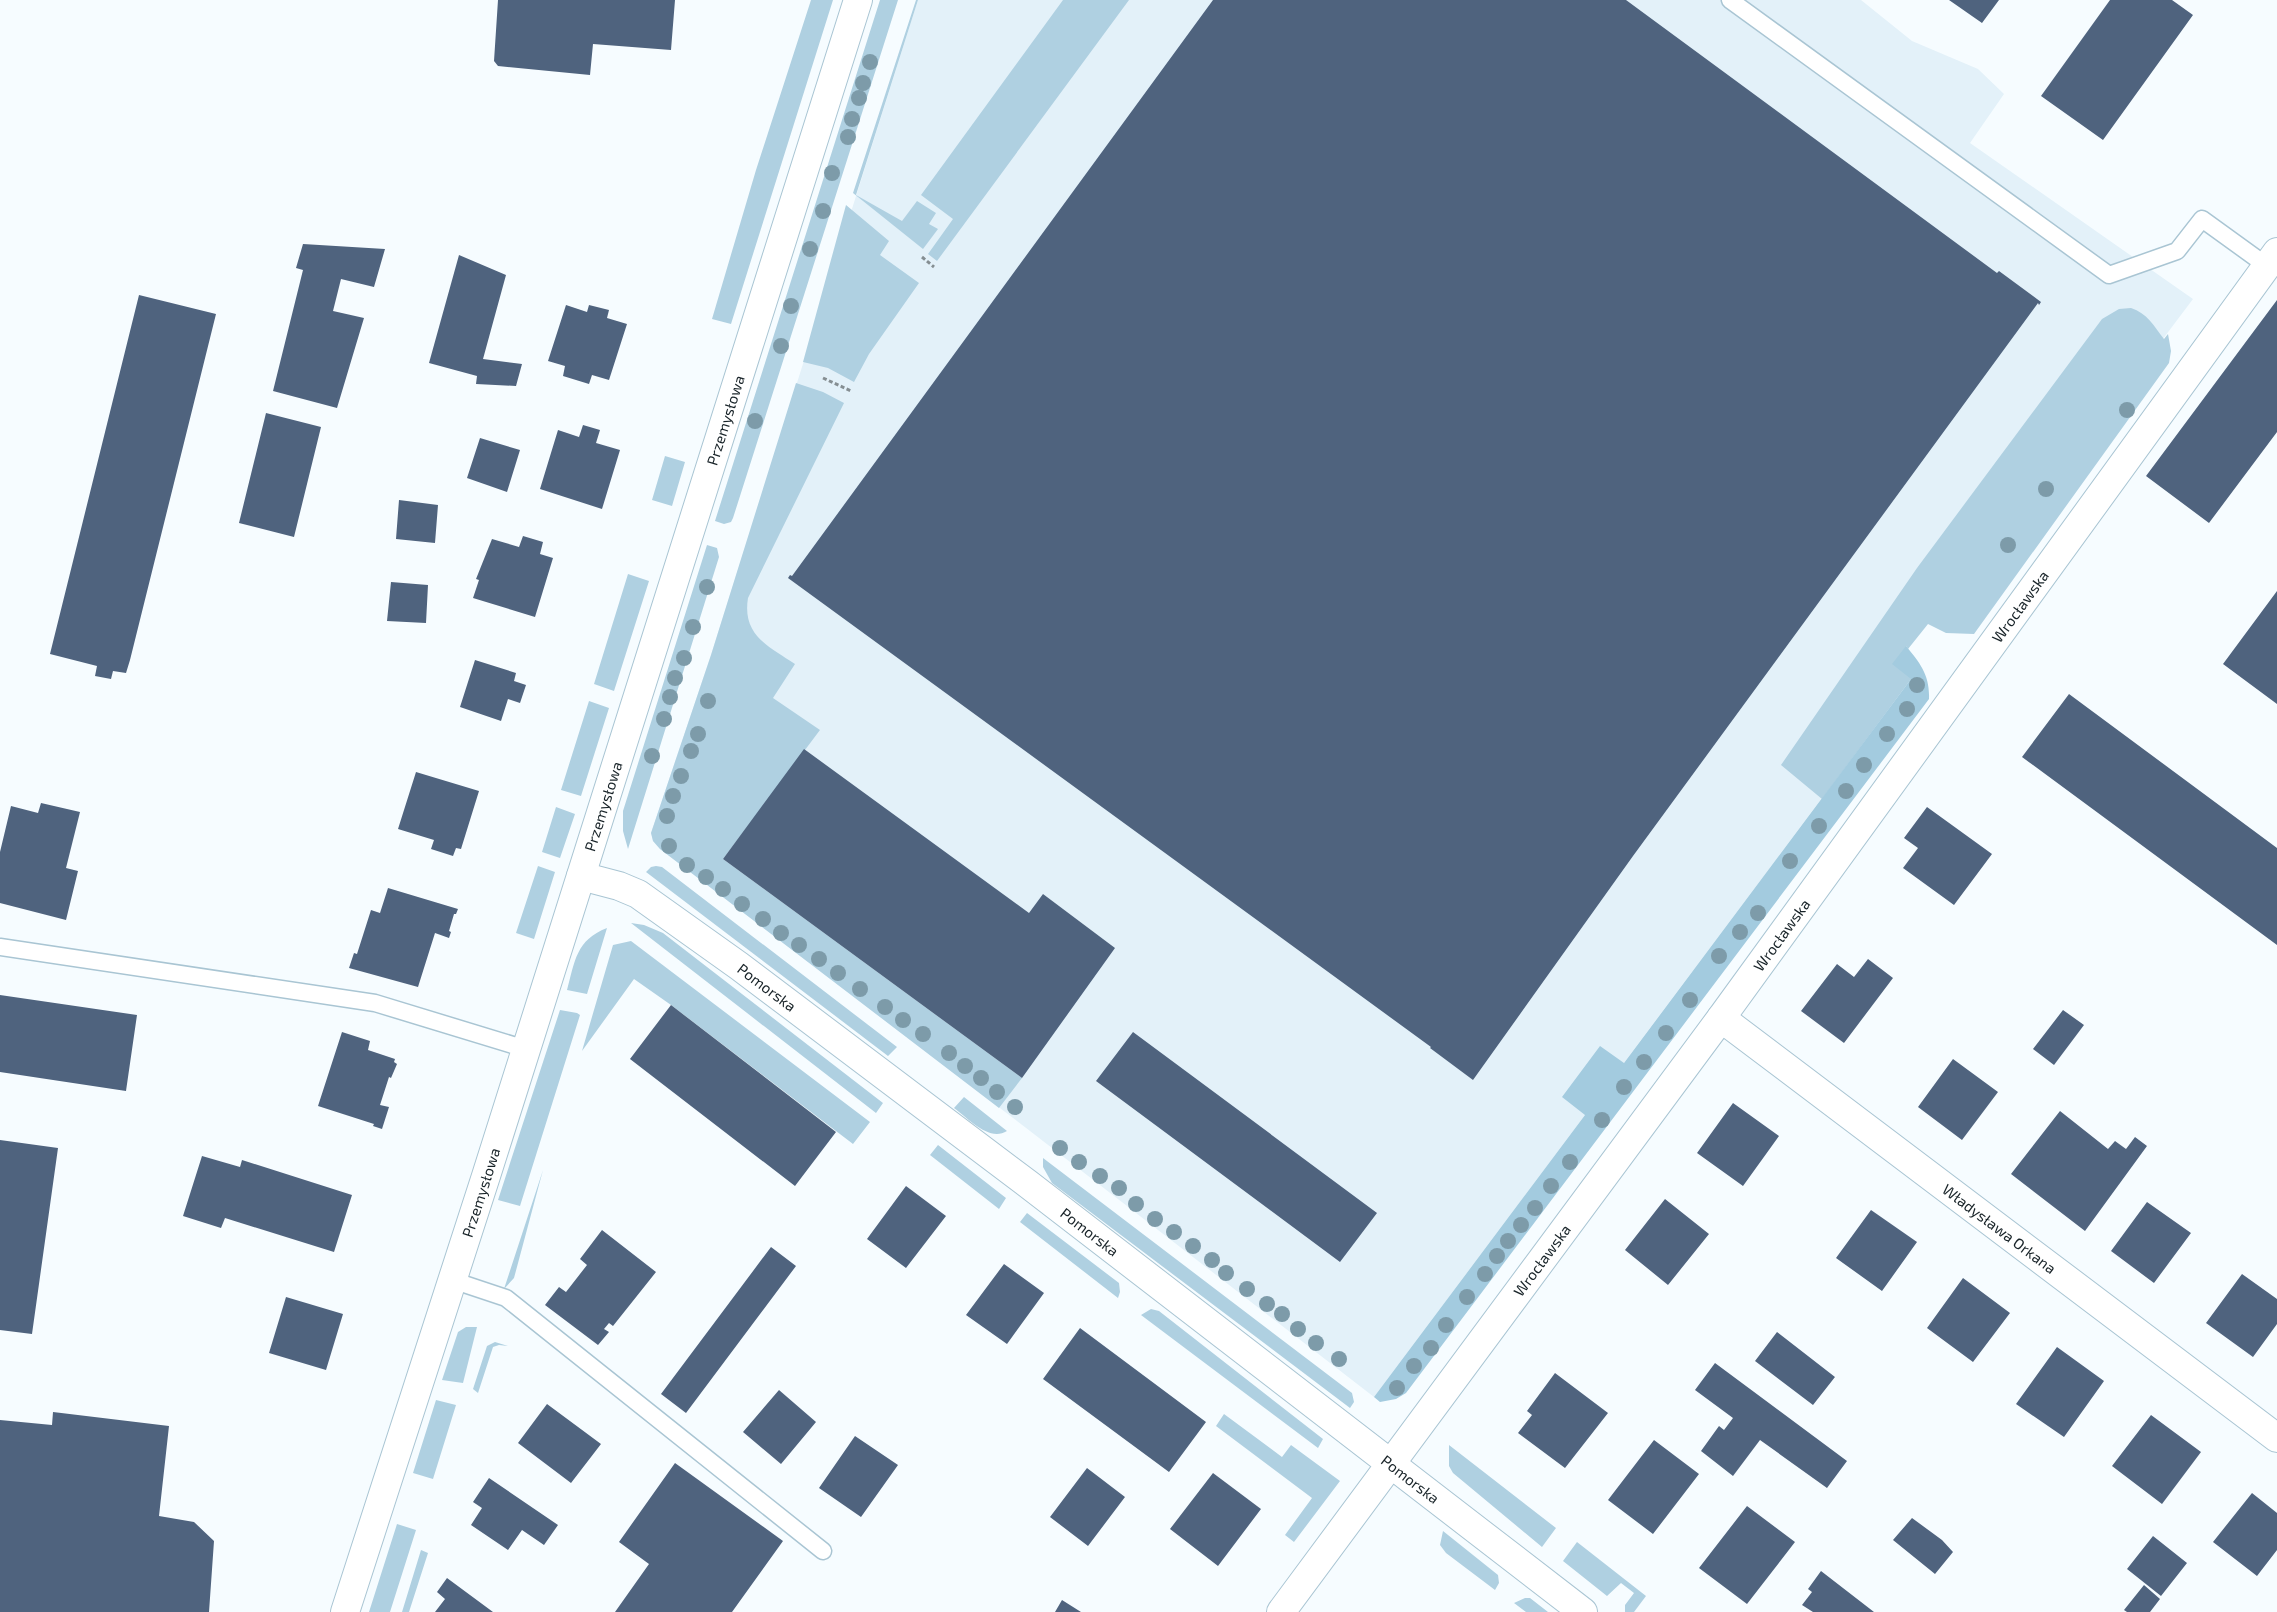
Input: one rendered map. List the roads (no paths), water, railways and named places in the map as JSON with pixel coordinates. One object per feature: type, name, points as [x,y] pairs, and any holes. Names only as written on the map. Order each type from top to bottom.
[{"type":"street","name":"Przemysłowa","points":[[345,1612],[526,1050],[858,0]]},
{"type":"street","name":"Wrocławska","points":[[1281,1612],[1721,1018],[2272,259]]},
{"type":"street","name":"Pomorska","points":[[581,876],[619,886],[638,894],[684,925],[1022,1180],[1583,1612]]},
{"type":"street","name":"Władysława Orkana","points":[[1721,1018],[2277,1438]]},
{"type":"lane","points":[[1730,0],[2109,275],[2176,251],[2202,220],[2272,259]]},
{"type":"lane","points":[[0,948],[375,1004],[526,1050]]},
{"type":"lane","points":[[452,1280],[506,1298],[823,1551]]}]
